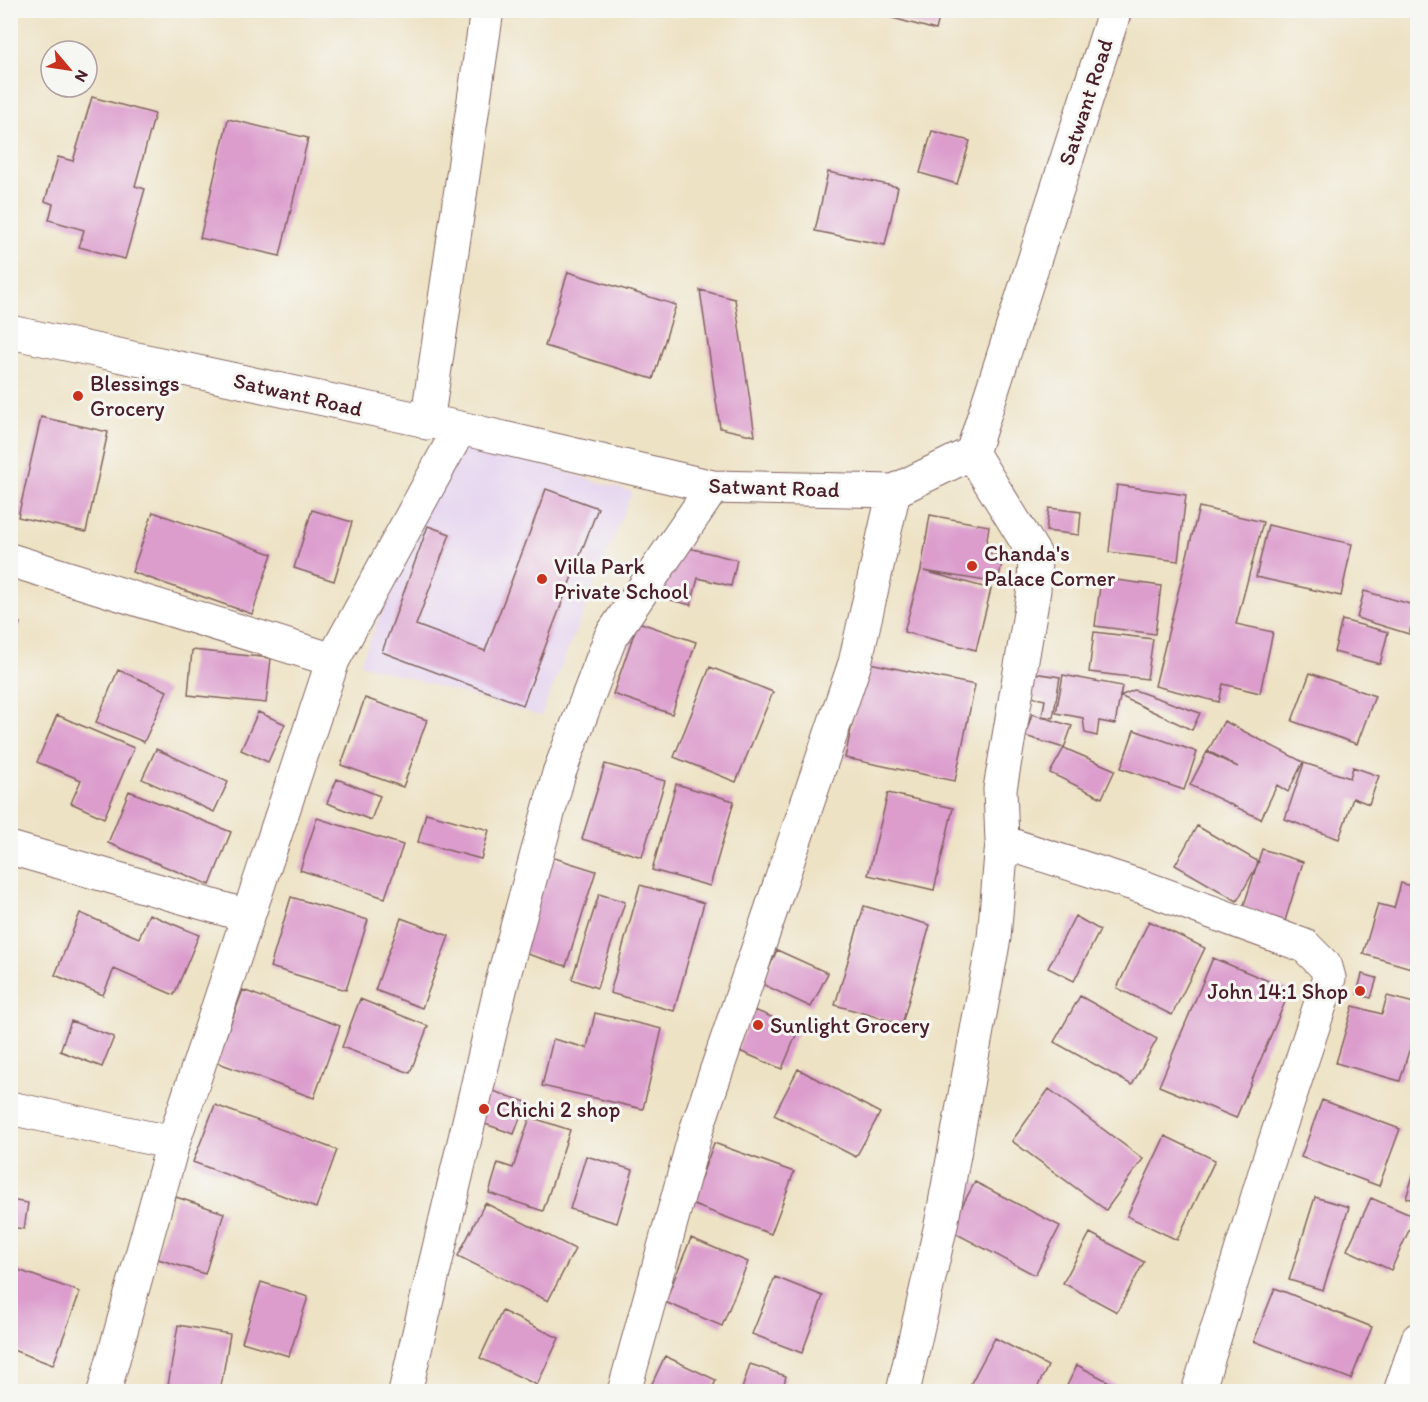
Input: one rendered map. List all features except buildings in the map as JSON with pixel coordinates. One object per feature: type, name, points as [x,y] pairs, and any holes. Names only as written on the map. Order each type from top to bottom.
[{"type":"street","points":[[427,423],[487,10]]},
{"type":"street","name":"Satwant Road","points":[[10,332],[427,423],[460,428],[712,487],[894,491],[972,453],[1115,10]]},
{"type":"street","points":[[104,1392],[173,1143],[333,660],[460,428]]},
{"type":"street","points":[[903,1392],[941,1225],[994,938],[1002,842],[1000,789],[1034,590],[1035,555],[972,453]]},
{"type":"street","points":[[405,1392],[501,986],[560,773],[610,636],[712,487]]},
{"type":"street","points":[[624,1392],[698,1128],[855,663],[894,491]]},
{"type":"street","points":[[10,560],[333,660]]},
{"type":"street","points":[[1002,842],[1143,887],[1305,946],[1326,967],[1329,978],[1267,1166],[1198,1392]]},
{"type":"street","points":[[10,848],[248,916]]},
{"type":"street","points":[[10,1108],[173,1143]]},
{"type":"street","points":[[1400,1392],[1418,1339]]},
{"type":"shaded area","points":[[453,438],[632,492],[541,716],[360,664]]},
{"type":"place","name":"Blessings Grocery","points":[[78,396]]},
{"type":"place","name":"Chanda's Palace Corner","points":[[972,566]]},
{"type":"place","name":"Villa Park Private School","points":[[542,579]]},
{"type":"place","name":"John 14:1 Shop","points":[[1360,991]]},
{"type":"place","name":"Sunlight Grocery","points":[[758,1025]]},
{"type":"place","name":"Chichi 2 shop","points":[[484,1109]]}]
